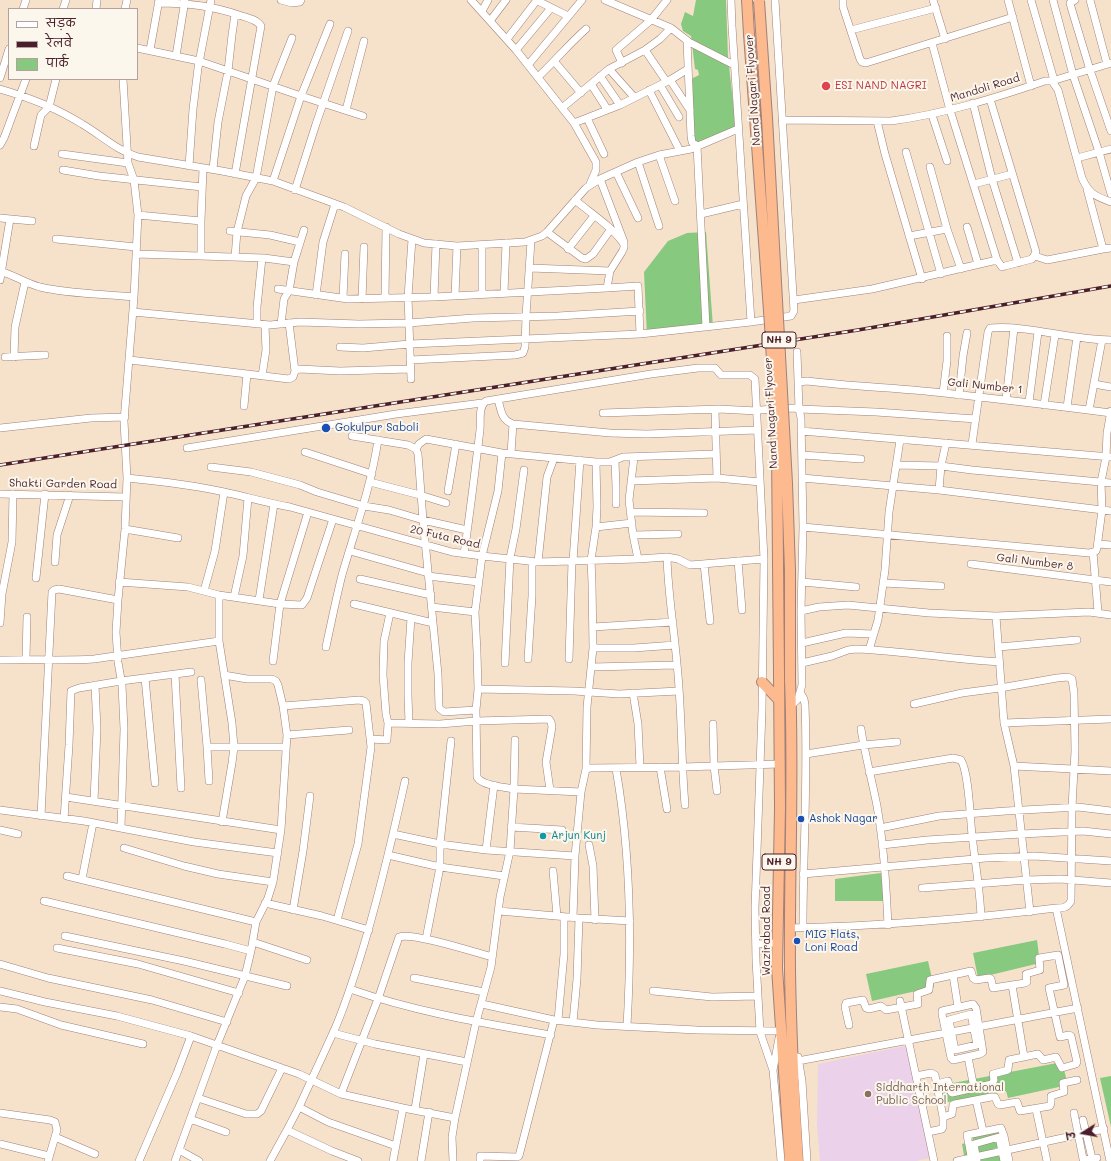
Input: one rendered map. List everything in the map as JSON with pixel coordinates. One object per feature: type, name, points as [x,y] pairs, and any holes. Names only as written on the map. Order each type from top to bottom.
[{"type":"highway","name":"Nand Nagari Flyover","points":[[747,0],[770,325],[777,451],[779,700]]},
{"type":"highway","name":"Nand Nagari Flyover","points":[[759,1],[767,118],[787,483],[790,570],[791,706]]},
{"type":"highway","points":[[762,682],[779,700]]},
{"type":"highway","name":"Wazirabad Road","points":[[779,700],[780,764],[778,968],[784,1027]]},
{"type":"highway","name":"Wazirabad Road","points":[[784,1027],[790,928],[791,706]]},
{"type":"highway","name":"NH 9","points":[[784,1027],[798,1161]]},
{"type":"highway","name":"NH 9","points":[[789,1070],[790,1161]]},
{"type":"street","points":[[281,0],[297,3],[301,0]]},
{"type":"street","points":[[482,11],[488,0]]},
{"type":"street","points":[[490,20],[506,0]]},
{"type":"street","points":[[507,39],[537,0],[568,16]]},
{"type":"street","points":[[528,65],[544,48],[582,0]]},
{"type":"street","points":[[622,63],[616,50],[651,20],[667,0]]},
{"type":"street","points":[[731,0],[751,322]]},
{"type":"street","points":[[340,347],[363,348],[410,344],[640,334],[751,322],[791,316],[794,312],[794,300],[776,0]]},
{"type":"street","points":[[843,0],[843,7],[858,53],[862,62],[870,63],[1013,17]]},
{"type":"street","points":[[934,0],[945,39]]},
{"type":"street","points":[[1008,0],[1031,86]]},
{"type":"street","points":[[1031,0],[1053,81],[1058,90],[1103,249]]},
{"type":"street","points":[[1053,0],[1073,75],[1099,152],[1111,194]]},
{"type":"street","points":[[1075,0],[1070,3],[1071,7],[1090,70],[1111,131]]},
{"type":"street","points":[[1090,0],[1109,64]]},
{"type":"street","points":[[150,50],[158,1],[211,3],[235,14],[254,20],[261,26],[235,174]]},
{"type":"street","points":[[0,89],[20,95],[49,107],[83,124],[127,154],[273,181],[335,204],[386,228],[424,243],[457,246],[531,241],[547,232],[590,184],[596,170],[596,162],[574,123],[507,39],[474,1]]},
{"type":"street","points":[[609,1],[671,28],[687,40],[734,65]]},
{"type":"street","points":[[176,56],[185,2]]},
{"type":"street","points":[[189,166],[193,109],[199,61],[211,3]]},
{"type":"street","points":[[516,50],[551,8]]},
{"type":"street","points":[[851,30],[936,8]]},
{"type":"street","points":[[212,169],[218,122],[228,71],[235,14]]},
{"type":"street","points":[[273,181],[301,96],[330,24]]},
{"type":"street","points":[[562,108],[609,69],[645,50],[660,39],[671,28]]},
{"type":"street","points":[[538,77],[570,42],[586,29]]},
{"type":"street","points":[[295,190],[348,31]]},
{"type":"street","points":[[235,257],[234,231],[246,196],[256,178],[273,86],[292,38]]},
{"type":"street","points":[[687,40],[692,142],[697,146],[706,327]]},
{"type":"street","points":[[346,110],[364,41]]},
{"type":"street","points":[[932,43],[950,110],[997,260],[1002,267],[1032,259],[1036,252],[990,99]]},
{"type":"street","points":[[138,48],[199,61],[364,116]]},
{"type":"street","points":[[645,50],[666,82],[690,110]]},
{"type":"street","points":[[0,78],[8,52]]},
{"type":"street","points":[[554,61],[581,93]]},
{"type":"street","name":"Mandoli Road","points":[[783,120],[891,121],[932,115],[990,99],[1045,81],[1053,81],[1109,64]]},
{"type":"street","points":[[609,69],[634,97]]},
{"type":"street","points":[[574,123],[620,105],[688,69]]},
{"type":"street","points":[[600,76],[620,105]]},
{"type":"street","points":[[0,145],[26,80]]},
{"type":"street","points":[[34,146],[41,115],[49,107],[56,80]]},
{"type":"street","points":[[122,828],[124,728],[116,632],[119,582],[125,528],[127,478],[125,417],[130,360],[138,215],[134,180],[127,154],[123,80]]},
{"type":"street","points":[[666,82],[679,117]]},
{"type":"street","points":[[591,84],[607,109]]},
{"type":"street","points":[[649,90],[680,151]]},
{"type":"street","points":[[973,104],[992,178],[1018,263]]},
{"type":"street","points":[[932,115],[947,161]]},
{"type":"street","points":[[587,118],[604,154]]},
{"type":"street","points":[[877,121],[884,154],[922,279]]},
{"type":"street","points":[[590,184],[638,162],[659,155],[697,146],[738,129]]},
{"type":"street","points":[[1077,158],[1111,149]]},
{"type":"street","points":[[906,152],[941,274]]},
{"type":"street","points":[[62,154],[128,162]]},
{"type":"street","points":[[659,155],[675,201]]},
{"type":"street","points":[[638,162],[660,226]]},
{"type":"street","points":[[930,167],[961,269]]},
{"type":"street","points":[[201,256],[203,168]]},
{"type":"street","points":[[63,170],[134,180],[202,187]]},
{"type":"street","points":[[616,172],[638,218]]},
{"type":"street","points":[[974,184],[992,178],[1012,174]]},
{"type":"street","points":[[600,179],[624,244],[622,252],[610,271],[607,288]]},
{"type":"street","points":[[1086,186],[1090,192],[1111,202]]},
{"type":"street","points":[[576,200],[611,229],[624,244]]},
{"type":"street","points":[[316,295],[323,242],[335,204]]},
{"type":"street","points":[[701,214],[744,204]]},
{"type":"street","points":[[138,215],[201,221]]},
{"type":"street","points":[[568,249],[594,216]]},
{"type":"street","points":[[0,218],[32,221]]},
{"type":"street","points":[[0,280],[10,219]]},
{"type":"street","points":[[966,227],[978,264]]},
{"type":"street","points":[[385,298],[386,228]]},
{"type":"street","points":[[547,232],[582,258],[589,258],[611,229]]},
{"type":"street","points":[[909,236],[948,229]]},
{"type":"street","points":[[281,324],[284,299],[289,291],[294,262],[304,230]]},
{"type":"street","points":[[234,231],[270,235],[300,242]]},
{"type":"street","points":[[56,238],[136,250],[201,256],[262,258],[294,262]]},
{"type":"street","points":[[411,379],[408,297],[412,238]]},
{"type":"street","points":[[410,360],[520,354],[524,351],[526,340],[526,316],[531,241]]},
{"type":"street","points":[[504,293],[506,243]]},
{"type":"street","points":[[434,297],[436,244]]},
{"type":"street","points":[[482,245],[482,294]]},
{"type":"street","points":[[362,299],[364,246]]},
{"type":"street","points":[[455,296],[457,246]]},
{"type":"street","points":[[1035,256],[1047,260],[1111,248]]},
{"type":"street","points":[[343,298],[345,254]]},
{"type":"street","points":[[262,258],[257,307],[266,350],[262,376]]},
{"type":"street","points":[[794,300],[872,289],[922,279],[997,260]]},
{"type":"street","points":[[530,268],[610,271]]},
{"type":"street","points":[[1,271],[25,282],[41,287],[69,292],[134,297]]},
{"type":"street","points":[[14,357],[15,327],[25,282]]},
{"type":"street","points":[[278,289],[316,295],[362,299],[434,297],[638,286],[640,334]]},
{"type":"street","points":[[133,312],[261,325],[300,322],[359,324],[409,323],[473,318],[558,316],[640,311]]},
{"type":"street","points":[[130,360],[289,379],[293,377],[295,371],[289,323]]},
{"type":"street","points":[[972,444],[988,332],[990,328],[1014,328],[1111,340]]},
{"type":"street","points":[[1006,400],[1014,328]]},
{"type":"street","points":[[1029,402],[1038,332]]},
{"type":"street","points":[[959,395],[967,333]]},
{"type":"street","points":[[1044,405],[1055,334]]},
{"type":"street","points":[[943,393],[947,361],[947,336]]},
{"type":"street","points":[[1067,407],[1077,337]]},
{"type":"street","points":[[1089,410],[1102,340]]},
{"type":"street","points":[[791,706],[798,699],[800,692],[802,663],[802,455],[797,352]]},
{"type":"street","points":[[5,358],[45,355]]},
{"type":"street","points":[[187,448],[396,414],[482,403],[498,398],[651,374],[710,367],[715,368],[721,375],[746,375],[754,377],[756,382],[764,559],[756,944],[760,1032],[773,1070]]},
{"type":"street","points":[[295,371],[299,369],[340,372],[410,369]]},
{"type":"street","points":[[244,406],[247,374]]},
{"type":"street","name":"Gali Number 1","points":[[799,382],[807,381],[943,393],[1111,412]]},
{"type":"street","points":[[1094,384],[1111,387]]},
{"type":"street","points":[[498,398],[505,421],[513,424],[610,433],[647,434],[757,430]]},
{"type":"street","points":[[464,554],[472,500],[482,403]]},
{"type":"street","points":[[603,413],[715,410],[757,411],[794,408],[976,419]]},
{"type":"street","points":[[715,410],[717,478]]},
{"type":"street","points":[[803,527],[1089,553],[1096,551],[1102,510],[1101,482],[1108,457],[1107,432],[1111,412]]},
{"type":"street","points":[[0,428],[91,418],[125,417]]},
{"type":"street","points":[[511,453],[513,424]]},
{"type":"street","points":[[801,431],[900,440],[972,444],[1108,457]]},
{"type":"street","points":[[352,436],[408,445],[416,449],[418,454],[422,520],[431,595],[438,674],[439,708],[444,712],[476,710]]},
{"type":"street","points":[[416,449],[419,444],[426,439],[502,452],[596,462],[614,461],[620,457],[716,454]]},
{"type":"street","points":[[326,647],[342,577],[364,506],[378,440]]},
{"type":"street","points":[[869,650],[874,634],[883,583],[889,512],[900,440]]},
{"type":"street","points":[[939,490],[941,466],[946,443]]},
{"type":"street","points":[[448,491],[456,444]]},
{"type":"street","points":[[305,452],[372,474]]},
{"type":"street","points":[[502,452],[498,491],[482,556],[475,612],[478,689],[476,710],[477,777],[482,782],[514,789],[581,792]]},
{"type":"street","points":[[802,455],[861,459]]},
{"type":"street","points":[[634,457],[629,500],[633,535],[638,559]]},
{"type":"street","points":[[528,659],[535,562],[547,477],[554,458]]},
{"type":"street","points":[[569,659],[573,561],[580,460]]},
{"type":"street","points":[[614,461],[616,504]]},
{"type":"street","points":[[573,1022],[577,979],[575,856],[581,792],[586,769],[589,692],[592,667],[593,627],[591,560],[596,527],[596,462]]},
{"type":"street","points":[[897,465],[941,466],[1111,483]]},
{"type":"street","points":[[211,467],[251,472],[300,485],[317,492],[364,506],[389,510],[422,520],[467,530]]},
{"type":"street","points":[[505,664],[510,558],[516,529],[524,470]]},
{"type":"street","name":"20 Futa Road","points":[[127,478],[166,482],[224,492],[290,507],[425,545],[464,554],[535,562],[667,557],[678,559],[690,564],[704,564],[764,559]]},
{"type":"street","points":[[631,481],[717,478],[760,482]]},
{"type":"street","points":[[802,478],[939,490],[1111,511]]},
{"type":"street","points":[[370,482],[446,503]]},
{"type":"street","points":[[204,591],[215,551],[224,492]]},
{"type":"street","name":"Shakti Garden Road","points":[[0,494],[126,497]]},
{"type":"street","points":[[0,623],[2,594],[12,542],[13,494]]},
{"type":"street","points":[[36,578],[45,494]]},
{"type":"street","points":[[55,562],[58,535],[70,495]]},
{"type":"street","points":[[234,597],[243,556],[248,498]]},
{"type":"street","points":[[259,600],[274,504]]},
{"type":"street","points":[[273,661],[280,604],[308,512]]},
{"type":"street","points":[[630,512],[704,513]]},
{"type":"street","points":[[119,582],[188,587],[219,595],[280,604],[302,605],[306,602],[333,519]]},
{"type":"street","points":[[596,527],[632,523]]},
{"type":"street","points":[[125,528],[178,538]]},
{"type":"street","points":[[633,535],[678,534]]},
{"type":"street","points":[[1098,544],[1111,545]]},
{"type":"street","points":[[350,551],[428,574],[478,582]]},
{"type":"street","points":[[1093,552],[1098,612]]},
{"type":"street","points":[[667,557],[668,582],[678,665],[685,805]]},
{"type":"street","points":[[738,561],[742,610]]},
{"type":"street","points":[[704,564],[710,621]]},
{"type":"street","name":"Gali Number 8","points":[[971,564],[1111,582]]},
{"type":"street","points":[[360,578],[431,595]]},
{"type":"street","points":[[802,582],[856,587]]},
{"type":"street","points":[[883,583],[941,586]]},
{"type":"street","points":[[41,816],[51,596],[54,590],[59,589],[118,600]]},
{"type":"street","points":[[219,595],[219,641],[232,723],[234,747],[222,822]]},
{"type":"street","points":[[354,604],[433,623]]},
{"type":"street","points":[[801,611],[819,607],[848,605],[929,613],[996,616],[1089,612],[1098,612],[1111,615]]},
{"type":"street","points":[[432,607],[475,612]]},
{"type":"street","points":[[371,739],[387,740],[388,723],[385,706],[383,675],[384,641],[390,612]]},
{"type":"street","points":[[996,616],[999,647],[1000,688],[1004,724],[1014,766],[1030,912]]},
{"type":"street","points":[[26,659],[27,617]]},
{"type":"street","points":[[410,723],[408,663],[411,618]]},
{"type":"street","points":[[593,627],[673,622]]},
{"type":"street","points":[[802,643],[846,633],[874,634]]},
{"type":"street","points":[[999,647],[1077,640]]},
{"type":"street","points":[[0,660],[74,660],[219,641]]},
{"type":"street","points":[[593,648],[634,648],[675,645]]},
{"type":"street","points":[[802,663],[832,656],[848,650],[908,653],[946,658],[999,662]]},
{"type":"street","points":[[592,667],[678,665]]},
{"type":"street","points":[[64,819],[71,691],[95,685],[191,672]]},
{"type":"street","points":[[175,674],[181,788]]},
{"type":"street","points":[[175,1161],[217,1045],[245,976],[256,922],[273,882],[281,830],[287,735],[283,706],[278,685],[276,681],[272,679],[224,675]]},
{"type":"street","points":[[145,678],[155,783]]},
{"type":"street","points":[[790,928],[888,925],[981,917],[1063,908],[1068,906],[1071,901],[1074,693],[1071,678],[1057,678],[962,693],[914,704]]},
{"type":"street","points":[[201,680],[207,747],[208,781]]},
{"type":"street","points":[[94,801],[97,729],[95,685]]},
{"type":"street","points":[[478,689],[620,694],[679,691]]},
{"type":"street","points":[[800,692],[804,699],[805,705],[806,754],[803,928]]},
{"type":"street","points":[[634,693],[638,724],[640,768]]},
{"type":"street","points":[[283,706],[364,701],[368,710],[371,747],[358,844],[337,920]]},
{"type":"street","points":[[1004,724],[1111,718]]},
{"type":"street","points":[[388,723],[440,724],[476,720],[549,719],[552,727],[546,762],[550,790]]},
{"type":"street","points":[[713,724],[714,766],[717,790]]},
{"type":"street","points":[[860,729],[880,828],[885,867],[888,925]]},
{"type":"street","points":[[287,735],[350,730]]},
{"type":"street","points":[[452,1161],[452,1137],[455,1118],[476,1022],[491,967],[498,911],[510,851],[514,789],[515,740]]},
{"type":"street","points":[[426,939],[440,868],[440,844],[450,741]]},
{"type":"street","points":[[806,754],[864,745],[897,742]]},
{"type":"street","points":[[207,747],[286,748]]},
{"type":"street","points":[[869,772],[953,758],[961,760],[967,786],[972,837],[979,884],[981,917]]},
{"type":"street","points":[[586,769],[601,767],[682,768],[780,764]]},
{"type":"street","points":[[1014,766],[1111,771]]},
{"type":"street","points":[[616,768],[626,841],[630,921],[630,976],[627,1026]]},
{"type":"street","points":[[660,768],[667,809]]},
{"type":"street","points":[[270,1161],[312,1081],[350,989],[369,930],[405,781]]},
{"type":"street","points":[[486,850],[494,785]]},
{"type":"street","points":[[293,910],[310,796]]},
{"type":"street","points":[[66,797],[281,830]]},
{"type":"street","points":[[880,828],[939,816],[1072,807],[1111,810]]},
{"type":"street","points":[[0,810],[93,823],[194,842],[278,853]]},
{"type":"street","points":[[82,879],[93,823]]},
{"type":"street","points":[[511,826],[562,830]]},
{"type":"street","points":[[0,830],[18,834]]},
{"type":"street","points":[[882,845],[972,837],[1072,831],[1111,834]]},
{"type":"street","points":[[393,834],[440,844],[486,850],[575,856]]},
{"type":"street","points":[[589,845],[593,866],[595,920]]},
{"type":"street","points":[[124,848],[184,866],[218,874],[273,882]]},
{"type":"street","points":[[388,855],[440,868],[504,876]]},
{"type":"street","points":[[803,874],[1025,856],[1111,861]]},
{"type":"street","points":[[553,871],[557,916]]},
{"type":"street","points":[[67,876],[256,922]]},
{"type":"street","points":[[922,888],[1027,880],[1071,880],[1111,884]]},
{"type":"street","points":[[44,901],[251,951]]},
{"type":"street","points":[[265,903],[337,920],[369,930]]},
{"type":"street","points":[[1056,908],[1110,1161]]},
{"type":"street","points":[[498,911],[595,920],[630,921]]},
{"type":"street","points":[[480,1161],[480,1156],[519,1156],[556,1020],[564,954],[564,917]]},
{"type":"street","points":[[65,936],[184,961],[286,986]]},
{"type":"street","points":[[340,1094],[378,999],[399,937],[404,936],[426,939],[492,957]]},
{"type":"street","points":[[252,942],[307,960]]},
{"type":"street","points":[[756,944],[778,943]]},
{"type":"street","points":[[57,948],[138,964],[238,993]]},
{"type":"street","points":[[849,1025],[845,1007],[846,1003],[863,1000],[866,1008],[869,1009],[881,1006],[886,1010],[901,1004],[918,1004],[917,994],[929,990],[930,980],[971,971],[976,980],[991,979],[993,988],[1025,983],[1026,974],[1040,970],[1038,958],[1058,955],[1064,984],[1049,988],[1060,1037],[1071,1036],[1077,1062],[1076,1064],[1062,1068],[1056,1057],[1043,1060],[1038,1054],[1009,1060],[1008,1070],[993,1074],[994,1080],[992,1084],[952,1093],[948,1081],[937,1084]]},
{"type":"street","points":[[0,964],[48,978],[152,1000],[227,1022]]},
{"type":"street","points":[[953,975],[958,1007]]},
{"type":"street","points":[[414,978],[484,992]]},
{"type":"street","points":[[1012,985],[1024,1057]]},
{"type":"street","points":[[350,989],[378,999],[476,1022],[551,1035]]},
{"type":"street","points":[[0,991],[45,1002],[117,1016],[191,1036],[299,1074],[340,1094],[455,1118]]},
{"type":"street","points":[[653,991],[712,996],[758,996]]},
{"type":"street","points":[[482,1004],[556,1020],[573,1022],[760,1032],[784,1027]]},
{"type":"street","points":[[901,1004],[934,1161]]},
{"type":"street","points":[[974,1004],[977,1027],[977,1045],[956,1050],[954,1049],[942,1011],[958,1007],[974,1004]]},
{"type":"street","points":[[0,1007],[17,1010],[61,1025],[143,1044]]},
{"type":"street","points":[[798,1061],[1078,1008]]},
{"type":"street","points":[[970,1014],[972,1015],[977,1027],[983,1052],[953,1060],[951,1058],[948,1032],[949,1019],[970,1014]]},
{"type":"street","name":"Wazirabad Road","points":[[784,1027],[798,1061],[802,1081],[807,1161]]},
{"type":"street","name":"Wazirabad Road","points":[[782,1161],[773,1070],[784,1027]]},
{"type":"street","points":[[333,1033],[424,1054],[467,1062]]},
{"type":"street","points":[[139,1161],[177,1073],[191,1036]]},
{"type":"street","points":[[415,1109],[424,1054]]},
{"type":"street","points":[[968,1057],[974,1088]]},
{"type":"street","points":[[198,1098],[246,1114],[257,1114],[261,1111],[282,1068]]},
{"type":"street","points":[[916,1076],[934,1074],[937,1084],[943,1117],[943,1127],[942,1129],[928,1132]]},
{"type":"street","points":[[943,1117],[952,1114],[953,1105],[955,1104],[995,1097],[1000,1105],[1017,1102],[1020,1111],[1051,1105],[1051,1096],[1064,1092],[1063,1083],[1077,1080]]},
{"type":"street","points":[[976,1100],[983,1131]]},
{"type":"street","points":[[299,1108],[328,1122],[396,1146]]},
{"type":"street","points":[[393,1161],[403,1108]]},
{"type":"street","points":[[1036,1109],[1047,1161]]},
{"type":"street","points":[[421,1161],[429,1112]]},
{"type":"street","points":[[0,1113],[50,1120],[55,1122],[57,1126],[48,1158],[0,1144]]},
{"type":"street","points":[[1074,1113],[1082,1134]]},
{"type":"street","points":[[190,1119],[226,1132]]},
{"type":"street","points":[[1083,1120],[1083,1159],[1085,1160],[1094,1156]]},
{"type":"street","points":[[974,1159],[967,1135],[1001,1128],[1004,1136],[1004,1161]]},
{"type":"street","points":[[957,1161],[974,1159],[1104,1129]]},
{"type":"street","points":[[287,1130],[332,1151],[358,1161]]},
{"type":"street","points":[[55,1137],[95,1154]]},
{"type":"street","points":[[974,1159],[974,1144],[999,1138],[1009,1161]]},
{"type":"street","points":[[179,1150],[199,1161]]},
{"type":"shaded area","name":"Siddharth International Public School","points":[[909,1045],[930,1158],[916,1161],[820,1161],[817,1125],[818,1064]]},
{"type":"green space","points":[[696,0],[726,0],[728,57],[736,128],[698,144],[693,140],[691,81],[699,75],[698,70],[695,69],[691,36],[683,31],[681,24],[685,12],[693,16]]},
{"type":"green space","points":[[706,232],[713,327],[647,336],[644,272],[668,241],[687,233]]},
{"type":"green space","points":[[881,873],[884,901],[835,901],[835,879]]},
{"type":"green space","points":[[1037,940],[1040,963],[978,978],[973,953]]},
{"type":"green space","points":[[928,961],[934,987],[872,1001],[866,974]]},
{"type":"green space","points":[[1062,1062],[1068,1085],[1008,1098],[1006,1091],[938,1104],[934,1083],[948,1084]]},
{"type":"green space","points":[[1111,1076],[1111,1127],[1100,1078]]},
{"type":"green space","points":[[998,1126],[1005,1161],[965,1161],[962,1144],[973,1141],[971,1132]]},
{"type":"railway","points":[[0,465],[858,330],[1111,286]]},
{"type":"place","name":"ESI NAND NAGRI","points":[[826,86]]},
{"type":"place","name":"Gokulpur Saboli","points":[[326,428]]},
{"type":"place","name":"Ashok Nagar","points":[[801,819]]},
{"type":"place","name":"Arjun Kunj","points":[[543,836]]},
{"type":"place","name":"MIG Flats, Loni Road","points":[[797,941]]},
{"type":"place","name":"Siddharth International Public School","points":[[868,1094]]}]
